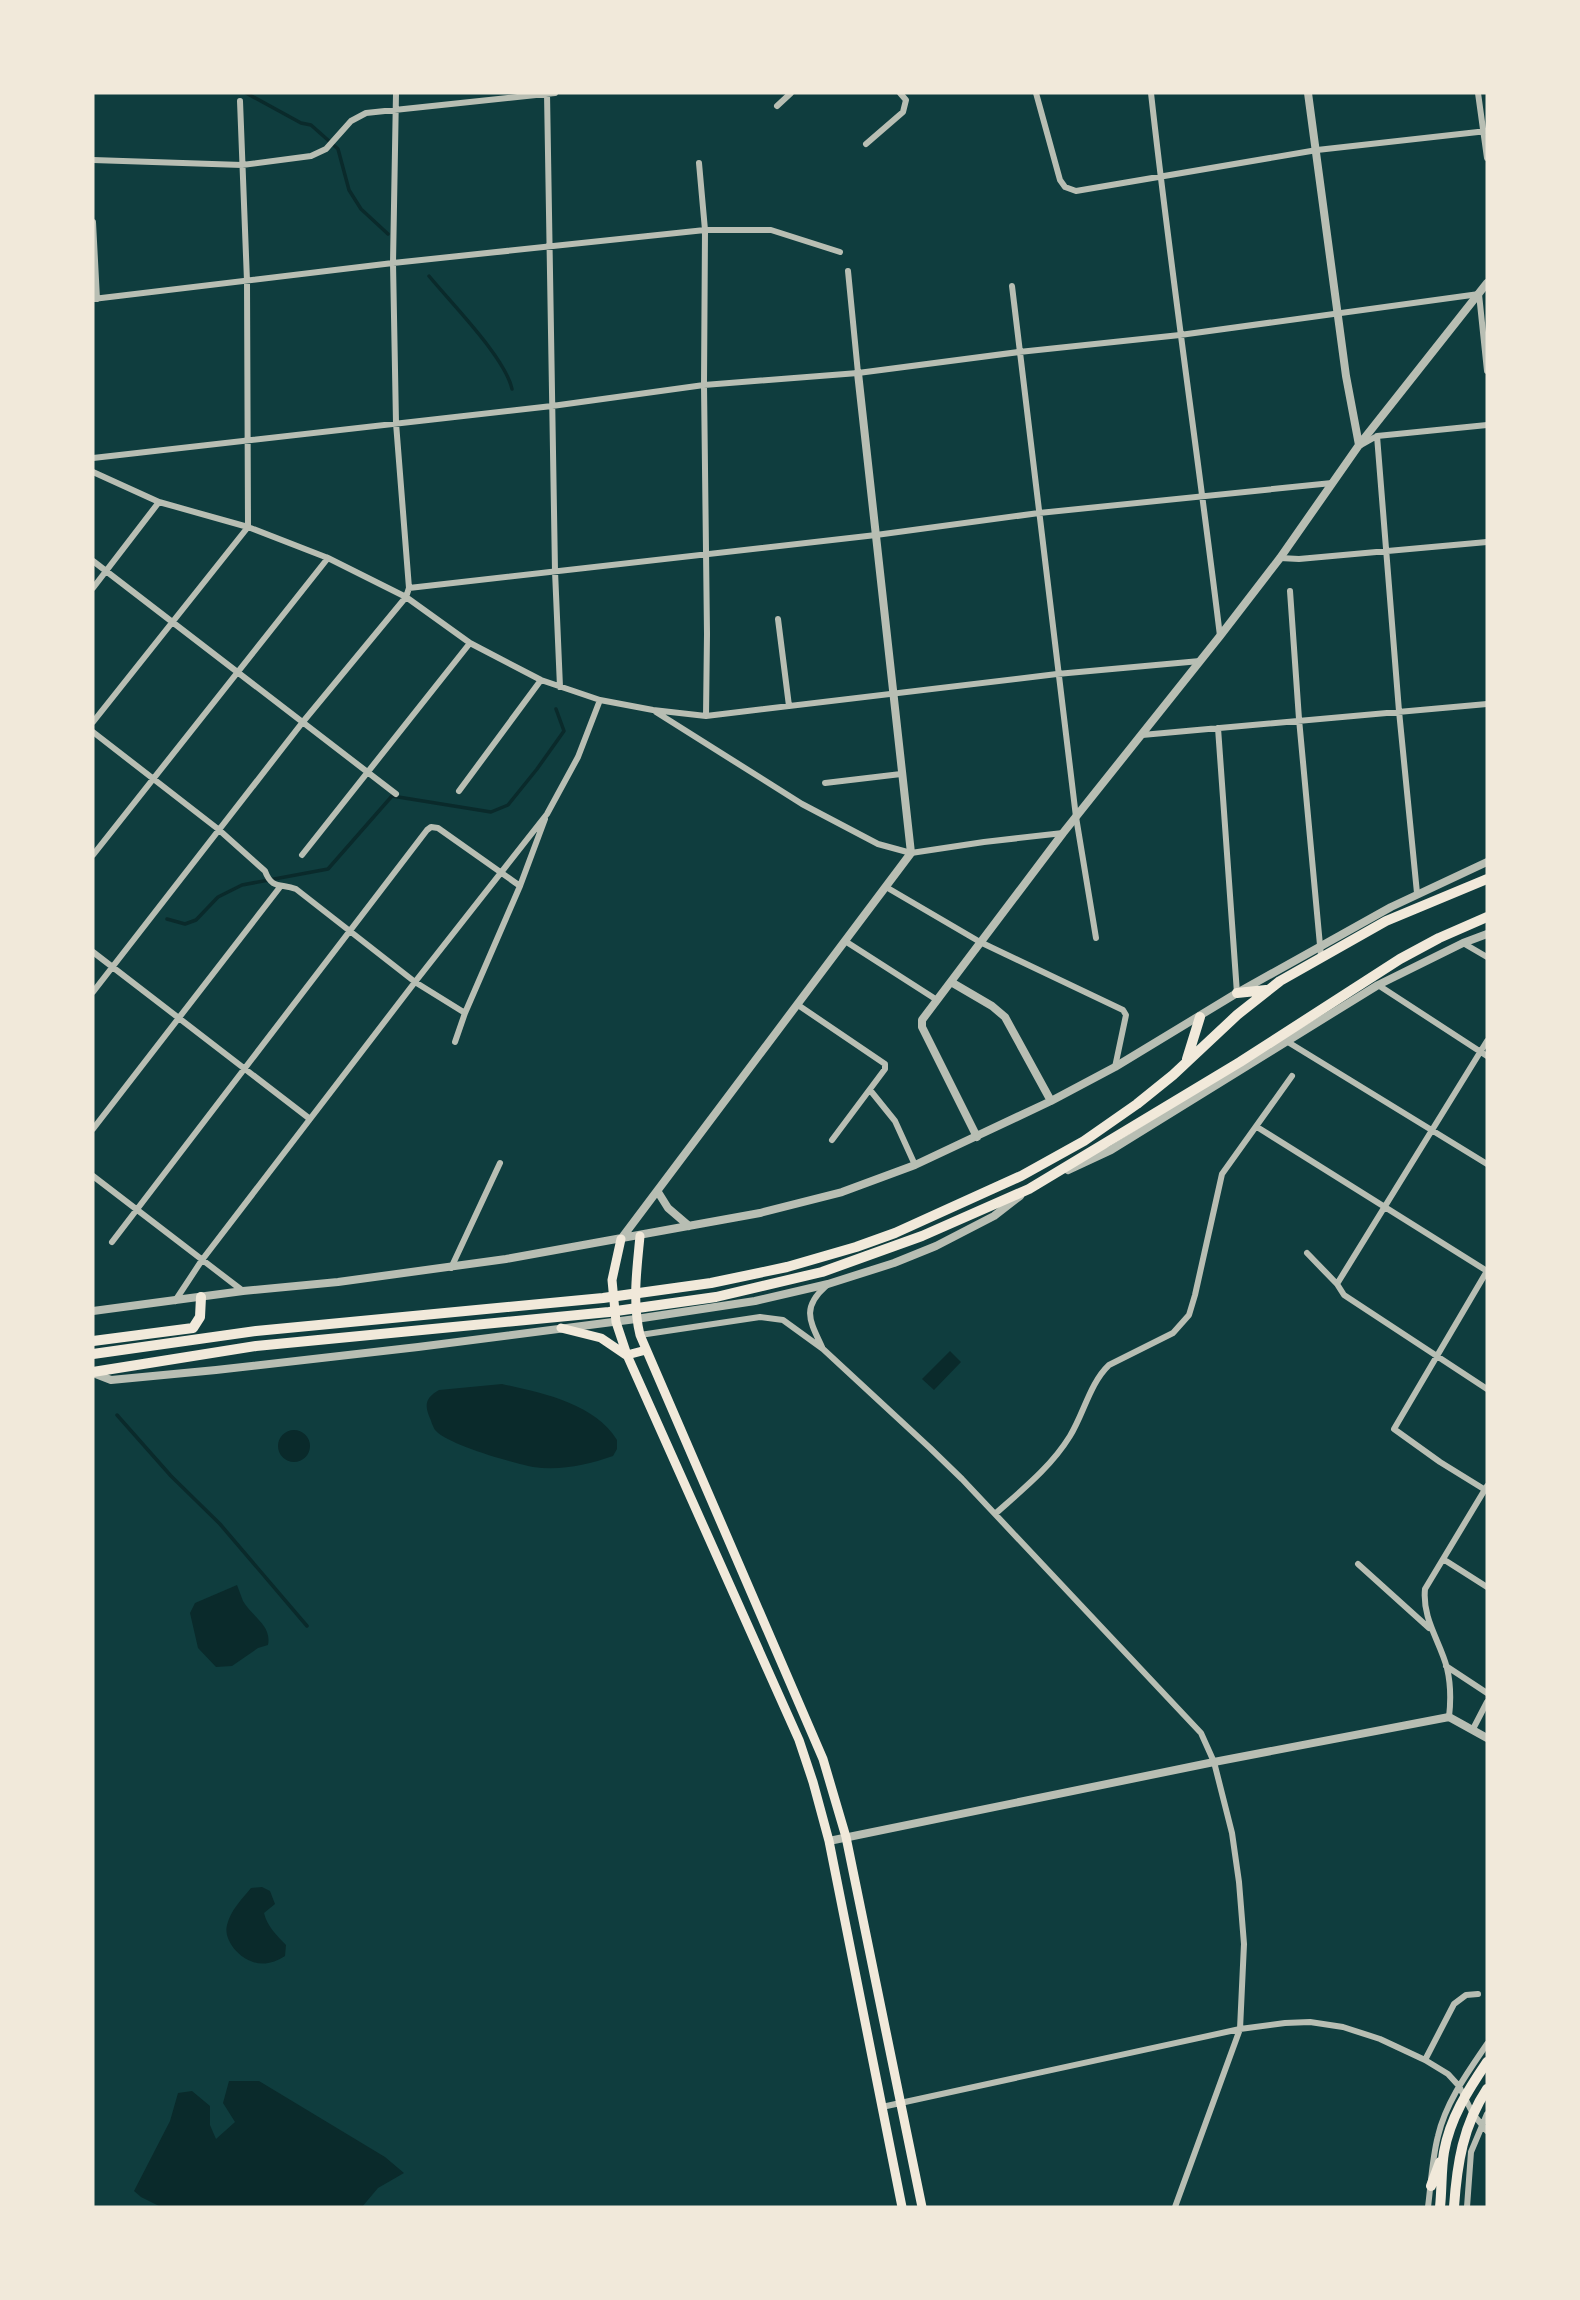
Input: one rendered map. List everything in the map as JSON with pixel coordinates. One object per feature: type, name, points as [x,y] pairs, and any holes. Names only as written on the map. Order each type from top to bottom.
[{"type":"main road","points":[[93,1354],[256,1331],[603,1298],[711,1283],[786,1267],[843,1251],[895,1233],[1021,1176],[1084,1141],[1137,1104],[1251,1003],[1320,952],[1487,879]]},
{"type":"main road","points":[[93,1372],[256,1346],[595,1314],[716,1297],[822,1272],[911,1241],[1029,1189],[1282,1039],[1401,959],[1439,938],[1487,917]]},
{"type":"main road","points":[[1237,993],[1267,990]]},
{"type":"main road","points":[[1184,1065],[1200,1017]]},
{"type":"main road","points":[[640,1236],[636,1277],[636,1319],[640,1335],[823,1759],[846,1837],[922,2207]]},
{"type":"main road","points":[[621,1239],[612,1280],[616,1322],[627,1355],[799,1740],[810,1771],[829,1841],[902,2207]]},
{"type":"main road","points":[[93,1341],[193,1328],[200,1317],[201,1297]]},
{"type":"main road","points":[[561,1328],[601,1338],[627,1355],[646,1350]]},
{"type":"main road","points":[[1431,2186],[1452,2122],[1464,2097],[1487,2062]]},
{"type":"main road","points":[[1454,2207],[1458,2160],[1466,2130],[1487,2088]]},
{"type":"main road","points":[[1440,2207],[1443,2155]]},
{"type":"street","points":[[93,992],[218,829],[405,597],[409,588],[396,423],[393,263],[396,93]]},
{"type":"street","points":[[547,93],[555,571],[560,687]]},
{"type":"street","points":[[93,160],[242,165],[311,156],[326,149],[351,121],[366,113],[555,93]]},
{"type":"street","points":[[777,106],[791,93]]},
{"type":"street","points":[[866,144],[903,112],[906,100],[900,93]]},
{"type":"street","points":[[1035,93],[1060,180],[1065,187],[1076,191],[1317,150],[1485,132]]},
{"type":"street","points":[[1151,93],[1220,636]]},
{"type":"street","points":[[1308,93],[1346,376],[1359,445]]},
{"type":"street","points":[[1478,93],[1487,158]]},
{"type":"street","points":[[93,722],[248,527],[247,281],[240,101]]},
{"type":"street","points":[[699,163],[705,230],[706,716]]},
{"type":"street","points":[[93,222],[95,299],[393,263],[705,230],[771,230],[840,252]]},
{"type":"street","points":[[621,1239],[911,853],[848,271]]},
{"type":"street","points":[[977,1137],[922,1027],[922,1020],[1063,833],[1280,558],[1359,445],[1487,283]]},
{"type":"street","points":[[1012,286],[1057,674],[1076,817],[1096,938]]},
{"type":"street","points":[[93,458],[704,385],[858,373],[1018,352],[1180,335],[1479,294]]},
{"type":"street","points":[[1479,294],[1487,371]]},
{"type":"street","points":[[1359,445],[1377,436],[1487,425]]},
{"type":"street","points":[[1377,436],[1417,893]]},
{"type":"street","points":[[93,472],[159,502],[248,527],[328,558],[405,597],[470,643],[541,680],[600,700],[653,710],[706,716],[1057,674],[1200,661]]},
{"type":"street","points":[[409,588],[706,552],[876,535],[1039,513],[1332,483]]},
{"type":"street","points":[[93,588],[159,502]]},
{"type":"street","points":[[1280,558],[1299,559],[1487,542]]},
{"type":"street","points":[[93,855],[328,558]]},
{"type":"street","points":[[93,561],[396,794]]},
{"type":"street","points":[[1290,591],[1320,952]]},
{"type":"street","points":[[778,619],[789,706]]},
{"type":"street","points":[[302,855],[470,643]]},
{"type":"street","points":[[459,791],[541,680]]},
{"type":"street","points":[[455,1042],[547,814],[578,757],[600,700]]},
{"type":"street","points":[[1142,735],[1487,704]]},
{"type":"street","points":[[653,710],[802,804],[878,844],[911,853],[1063,833]]},
{"type":"street","points":[[1217,728],[1237,993]]},
{"type":"street","points":[[93,732],[218,829],[265,871],[269,880],[280,887],[296,889],[415,982],[465,1013]]},
{"type":"street","points":[[825,783],[901,774]]},
{"type":"street","points":[[175,1301],[202,1260],[547,814]]},
{"type":"street","points":[[112,1242],[426,830],[431,827],[438,828],[520,886]]},
{"type":"street","points":[[93,1311],[451,1268],[760,1213],[842,1192],[915,1165],[1051,1101],[1115,1067],[1237,993],[1320,952],[1417,893],[1487,862]]},
{"type":"street","points":[[93,1129],[280,887]]},
{"type":"street","points":[[886,887],[980,942],[1123,1010],[1126,1015],[1115,1067]]},
{"type":"street","points":[[1487,934],[1378,985],[1282,1039],[1487,1164]]},
{"type":"street","points":[[845,941],[937,1000]]},
{"type":"street","points":[[1463,943],[1487,957]]},
{"type":"street","points":[[93,952],[310,1119]]},
{"type":"street","points":[[951,982],[992,1006],[1005,1017],[1051,1101]]},
{"type":"street","points":[[1378,985],[1484,1054]]},
{"type":"street","points":[[798,1005],[885,1064],[885,1069],[832,1140]]},
{"type":"street","points":[[1336,1284],[1431,1129],[1484,1054],[1487,1041]]},
{"type":"street","points":[[995,1514],[1058,1454],[1081,1418],[1101,1372],[1109,1365],[1172,1333],[1184,1322],[1195,1295],[1222,1174],[1292,1076]]},
{"type":"street","points":[[870,1090],[895,1121],[915,1165]]},
{"type":"street","points":[[1257,1128],[1487,1271],[1394,1429],[1440,1462],[1487,1489],[1425,1590],[1424,1601],[1431,1630],[1446,1666],[1451,1692],[1448,1717]]},
{"type":"street","points":[[451,1268],[500,1163]]},
{"type":"street","points":[[93,1176],[243,1291]]},
{"type":"street","points":[[93,1372],[111,1380],[418,1348],[755,1301],[828,1284],[936,1246],[994,1216],[1029,1189]]},
{"type":"street","points":[[658,1192],[668,1208],[690,1226]]},
{"type":"street","points":[[635,1222],[640,1236]]},
{"type":"street","points":[[1307,1253],[1344,1295],[1487,1389]]},
{"type":"street","points":[[823,1349],[812,1325],[809,1309],[818,1293],[828,1284]]},
{"type":"street","points":[[640,1335],[760,1317],[774,1317],[790,1324],[823,1349],[930,1448],[1201,1733],[1214,1762],[1232,1833],[1240,1882],[1244,1944],[1240,2029],[1175,2207]]},
{"type":"street","points":[[1443,1559],[1487,1587]]},
{"type":"street","points":[[1358,1564],[1431,1630]]},
{"type":"street","points":[[1446,1666],[1487,1693]]},
{"type":"street","points":[[1473,1730],[1487,1702]]},
{"type":"street","points":[[829,1841],[1448,1717],[1487,1738]]},
{"type":"street","points":[[1425,2060],[1454,2004],[1466,1996],[1478,1994]]},
{"type":"street","points":[[883,2107],[1240,2029],[1310,2022],[1343,2027],[1380,2039],[1448,2074],[1459,2086],[1473,2114],[1487,2131]]},
{"type":"street","points":[[1428,2207],[1438,2134],[1459,2086],[1487,2044]]},
{"type":"street","points":[[1467,2207],[1471,2152],[1487,2114]]},
{"type":"water","points":[[950,1351],[961,1362],[934,1390],[922,1379]]},
{"type":"water","points":[[502,1384],[550,1396],[581,1408],[595,1417],[617,1440],[617,1449],[613,1456],[573,1466],[533,1467],[467,1447],[435,1430],[427,1407],[429,1398],[439,1390]]},
{"type":"water","points":[[294,1430],[305,1435],[310,1446],[305,1457],[294,1462],[283,1457],[278,1446],[283,1435]]},
{"type":"water","points":[[237,1585],[243,1601],[267,1632],[268,1645],[258,1648],[232,1666],[216,1667],[198,1648],[190,1613],[195,1603]]},
{"type":"water","points":[[262,1887],[270,1891],[275,1904],[264,1913],[265,1918],[286,1945],[285,1956],[274,1962],[261,1964],[248,1960],[238,1952],[227,1937],[226,1931],[231,1915],[240,1901],[251,1888]]},
{"type":"water","points":[[229,2081],[259,2081],[385,2157],[404,2173],[378,2188],[362,2207],[161,2207],[141,2197],[134,2191],[170,2121],[178,2093],[192,2091],[210,2106],[210,2125],[216,2139],[235,2122],[223,2103]]},
{"type":"waterway","points":[[246,93],[301,123],[311,125],[338,149],[349,190],[361,209],[388,234]]},
{"type":"waterway","points":[[429,276],[488,346],[512,389]]},
{"type":"waterway","points":[[167,919],[185,924],[196,920],[218,897],[242,885],[328,869],[392,796],[491,812],[508,805],[564,731],[556,709]]},
{"type":"waterway","points":[[117,1415],[171,1476],[220,1524],[307,1626]]}]
